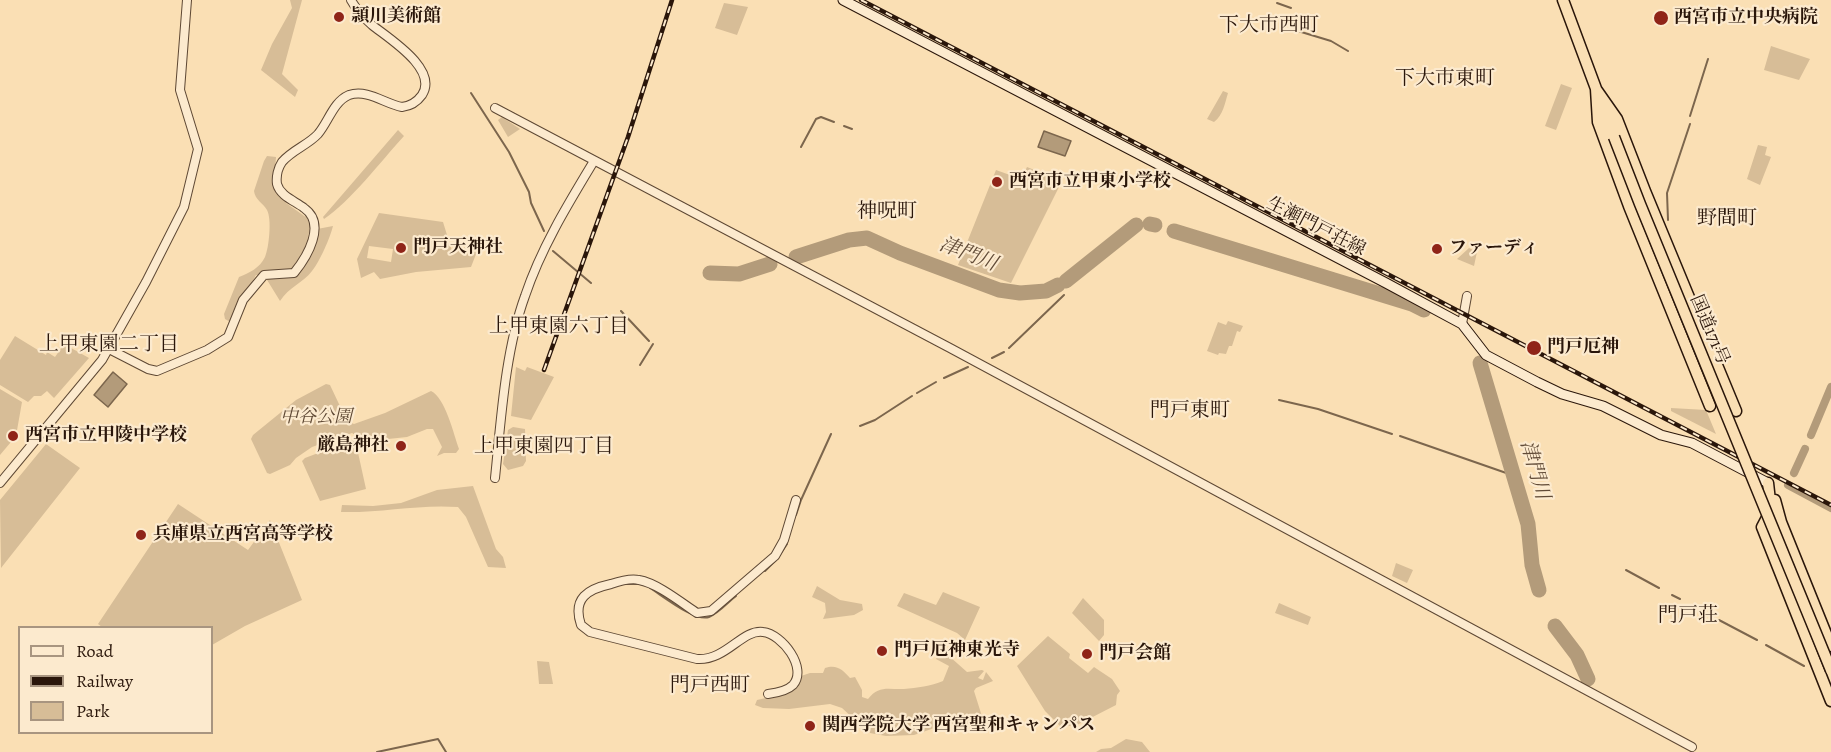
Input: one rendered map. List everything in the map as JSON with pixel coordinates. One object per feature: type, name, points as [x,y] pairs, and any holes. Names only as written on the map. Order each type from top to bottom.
[{"type":"highway","name":"国道171号","points":[[1563,0],[1644,215],[1831,670]]},
{"type":"highway","points":[[1596,89],[1598,122],[1627,201],[1710,406]]},
{"type":"highway","points":[[1596,89],[1617,119],[1736,411]]},
{"type":"highway","points":[[1768,483],[1771,510],[1762,527],[1831,701]]},
{"type":"highway","points":[[1768,483],[1781,522],[1831,646]]},
{"type":"highway","points":[[1768,517],[1781,522]]},
{"type":"main road","name":"生瀬門戸荘線","points":[[843,0],[1386,282],[1462,324],[1486,355],[1551,389],[1603,406],[1661,435],[1692,443],[1768,483]]},
{"type":"street","points":[[0,483],[109,349],[184,207],[198,149],[180,90],[187,0]]},
{"type":"street","points":[[109,349],[148,369],[157,371],[207,350],[228,338],[243,300],[264,275],[294,273],[301,264],[315,233],[314,224],[307,210],[282,193],[278,185],[278,170],[282,162],[316,137],[326,124],[336,104],[349,95],[366,94],[402,107],[417,101],[423,93],[425,84],[422,74],[408,53],[370,23],[351,0]]},
{"type":"street","points":[[495,108],[950,348],[1692,747]]},
{"type":"street","points":[[495,478],[515,330],[524,297],[548,241],[594,160]]},
{"type":"street","points":[[1462,324],[1467,296]]},
{"type":"street","points":[[768,694],[777,693],[792,686],[797,670],[790,653],[782,642],[771,635],[754,632],[715,657],[697,659],[590,632],[581,625],[578,607],[581,599],[594,589],[638,579],[697,613],[711,611],[775,556],[784,540],[796,500]]},
{"type":"green space","points":[[290,0],[302,0],[282,74],[298,90],[295,97],[261,70],[292,8]]},
{"type":"green space","points":[[724,3],[748,7],[737,35],[715,28]]},
{"type":"green space","points":[[1771,46],[1810,59],[1799,80],[1764,70]]},
{"type":"green space","points":[[1561,84],[1572,88],[1556,130],[1545,126]]},
{"type":"green space","points":[[1223,91],[1228,93],[1226,101],[1222,112],[1214,122],[1207,119]]},
{"type":"green space","points":[[502,117],[520,129],[508,137],[498,120]]},
{"type":"green space","points":[[398,130],[404,136],[355,192],[324,219],[323,217]]},
{"type":"green space","points":[[1758,145],[1767,147],[1765,155],[1771,157],[1760,185],[1747,179]]},
{"type":"green space","points":[[267,156],[276,157],[274,186],[286,203],[307,218],[312,230],[333,226],[321,256],[308,275],[280,301],[264,275],[256,275],[251,284],[253,296],[243,298],[230,322],[225,319],[224,314],[239,277],[260,264],[268,247],[269,214],[254,191]]},
{"type":"green space","points":[[1027,167],[1062,181],[1011,283],[958,265],[996,170],[1021,179]]},
{"type":"green space","points":[[379,213],[443,222],[452,251],[460,250],[476,241],[478,249],[471,267],[416,272],[380,279],[374,272],[361,278],[357,259]],"holes":[[[369,246],[393,249],[391,262],[367,258]]]},
{"type":"green space","points":[[1469,248],[1477,252],[1474,266],[1457,259]]},
{"type":"green space","points":[[1228,321],[1243,326],[1240,332],[1237,331],[1232,346],[1229,346],[1226,354],[1219,353],[1218,355],[1207,351],[1218,322],[1226,325]]},
{"type":"green space","points":[[15,336],[46,355],[47,352],[55,357],[64,344],[89,358],[54,398],[47,391],[41,396],[34,396],[28,402],[0,385],[0,360]]},
{"type":"green space","points":[[516,367],[525,371],[527,367],[554,377],[531,420],[511,416]]},
{"type":"green space","name":"中谷公園","points":[[326,384],[330,385],[347,421],[354,424],[385,413],[431,391],[445,408],[459,449],[456,453],[444,453],[437,456],[442,447],[433,429],[407,437],[369,441],[352,433],[312,447],[290,465],[270,474],[267,473],[251,439],[253,435],[296,400]]},
{"type":"green space","points":[[0,389],[22,402],[16,436],[0,455]]},
{"type":"green space","points":[[1671,408],[1706,410],[1716,434],[1671,411]]},
{"type":"green space","points":[[513,427],[525,429],[526,461],[523,466],[508,470],[503,464],[508,430]]},
{"type":"green space","points":[[355,439],[366,489],[320,501],[302,461]]},
{"type":"green space","points":[[46,444],[80,468],[1,568],[0,500]]},
{"type":"green space","points":[[473,486],[496,549],[503,557],[506,568],[488,567],[466,517],[458,507],[341,512],[342,505],[373,506],[401,503],[437,490]]},
{"type":"green space","points":[[178,504],[248,550],[270,520],[302,600],[245,626],[213,644],[213,626],[101,626],[98,624]]},
{"type":"green space","points":[[1396,563],[1413,570],[1407,583],[1392,576]]},
{"type":"green space","points":[[817,586],[840,600],[862,604],[863,610],[854,615],[823,619],[826,612],[825,603],[812,597]]},
{"type":"green space","points":[[943,592],[980,607],[965,640],[957,633],[897,606],[904,593],[936,605]]},
{"type":"green space","points":[[1083,598],[1104,620],[1104,635],[1099,641],[1072,613]]},
{"type":"green space","points":[[1279,603],[1311,617],[1308,625],[1275,613]]},
{"type":"green space","points":[[1048,636],[1070,654],[1069,658],[1088,673],[1094,667],[1112,679],[1120,691],[1116,705],[1077,725],[1061,727],[1045,711],[1017,666]]},
{"type":"green space","points":[[940,653],[949,656],[967,672],[984,671],[978,678],[983,680],[986,672],[993,681],[974,691],[985,726],[983,728],[955,724],[943,725],[914,735],[886,736],[870,733],[864,724],[855,720],[842,708],[830,704],[789,709],[763,708],[755,705],[757,700],[793,689],[801,676],[823,673],[825,668],[829,667],[839,668],[850,678],[855,677],[862,690],[862,697],[868,699],[876,691],[909,689],[934,684],[943,681],[949,666],[936,659]]},
{"type":"green space","points":[[537,661],[549,662],[553,684],[539,684]]},
{"type":"green space","points":[[1126,739],[1142,742],[1150,752],[1096,752],[1111,748]]},
{"type":"shaded area","points":[[1044,131],[1071,141],[1065,156],[1038,147]]},
{"type":"shaded area","points":[[113,372],[127,384],[108,407],[94,395]]},
{"type":"waterway","points":[[1277,3],[1291,8]]},
{"type":"waterway","points":[[1292,16],[1298,31],[1331,41],[1348,51]]},
{"type":"waterway","points":[[1690,116],[1708,59]]},
{"type":"waterway","points":[[471,93],[509,152],[529,192],[531,203],[544,231]]},
{"type":"waterway","points":[[801,147],[816,119],[821,117],[834,122]]},
{"type":"waterway","points":[[1668,220],[1667,193],[1690,124]]},
{"type":"waterway","points":[[844,126],[852,129]]},
{"type":"waterway","name":"津門川","points":[[1150,224],[1155,225]]},
{"type":"waterway","name":"津門川","points":[[1066,281],[1136,225]]},
{"type":"waterway","name":"津門川","points":[[1174,231],[1412,304],[1424,310]]},
{"type":"waterway","name":"津門川","points":[[796,257],[849,240],[867,238],[900,253],[999,290],[1020,293],[1046,291],[1058,285]]},
{"type":"waterway","points":[[553,251],[591,283]]},
{"type":"waterway","name":"津門川","points":[[710,273],[739,274],[770,264]]},
{"type":"waterway","points":[[1009,348],[1064,295]]},
{"type":"waterway","points":[[621,311],[649,341]]},
{"type":"waterway","points":[[640,365],[653,344]]},
{"type":"waterway","points":[[992,358],[1004,352]]},
{"type":"waterway","name":"津門川","points":[[1480,363],[1528,524],[1532,565],[1539,590]]},
{"type":"waterway","points":[[944,378],[968,367]]},
{"type":"waterway","points":[[917,393],[936,382]]},
{"type":"waterway","points":[[1811,435],[1831,387]]},
{"type":"waterway","points":[[860,426],[875,420],[912,396]]},
{"type":"waterway","points":[[1279,400],[1318,409],[1392,434]]},
{"type":"waterway","points":[[796,515],[831,434]]},
{"type":"waterway","points":[[1400,436],[1512,475]]},
{"type":"waterway","points":[[1794,473],[1805,449]]},
{"type":"waterway","points":[[1788,485],[1831,508]]},
{"type":"waterway","points":[[779,556],[787,544]]},
{"type":"waterway","points":[[765,571],[776,560]]},
{"type":"waterway","points":[[1626,570],[1659,588]]},
{"type":"waterway","points":[[627,584],[639,584]]},
{"type":"waterway","points":[[650,588],[688,612],[703,618],[716,613],[736,596]]},
{"type":"waterway","points":[[1672,595],[1680,599]]},
{"type":"waterway","points":[[1719,620],[1757,640]]},
{"type":"waterway","name":"津門川","points":[[1555,626],[1577,655],[1588,679]]},
{"type":"waterway","points":[[1766,645],[1804,666]]},
{"type":"waterway","points":[[377,752],[438,739],[446,752]]},
{"type":"railway","points":[[544,370],[628,137],[672,0]]},
{"type":"railway","points":[[861,0],[1831,505]]},
{"type":"place","name":"頴川美術館","points":[[339,17]]},
{"type":"place","name":"西宮市立中央病院","points":[[1661,18]]},
{"type":"place","name":"西宮市立甲東小学校","points":[[997,182]]},
{"type":"place","name":"門戸天神社","points":[[401,248]]},
{"type":"place","name":"ファーディ","points":[[1437,249]]},
{"type":"place","name":"門戸厄神","points":[[1534,348]]},
{"type":"place","name":"西宮市立甲陵中学校","points":[[13,436]]},
{"type":"place","name":"厳島神社","points":[[401,446]]},
{"type":"place","name":"兵庫県立西宮高等学校","points":[[141,535]]},
{"type":"place","name":"門戸厄神東光寺","points":[[882,651]]},
{"type":"place","name":"門戸会館","points":[[1087,654]]},
{"type":"place","name":"関西学院大学 西宮聖和キャンパス","points":[[810,726]]},
{"type":"district","name":"下大市西町","points":[[1269,26]]},
{"type":"district","name":"下大市東町","points":[[1445,79]]},
{"type":"district","name":"神呪町","points":[[887,212]]},
{"type":"district","name":"野間町","points":[[1727,219]]},
{"type":"district","name":"上甲東園六丁目","points":[[559,327]]},
{"type":"district","name":"上甲東園二丁目","points":[[109,345]]},
{"type":"district","name":"門戸東町","points":[[1190,411]]},
{"type":"district","name":"上甲東園四丁目","points":[[544,447]]},
{"type":"district","name":"門戸荘","points":[[1688,616]]},
{"type":"district","name":"門戸西町","points":[[710,686]]}]
